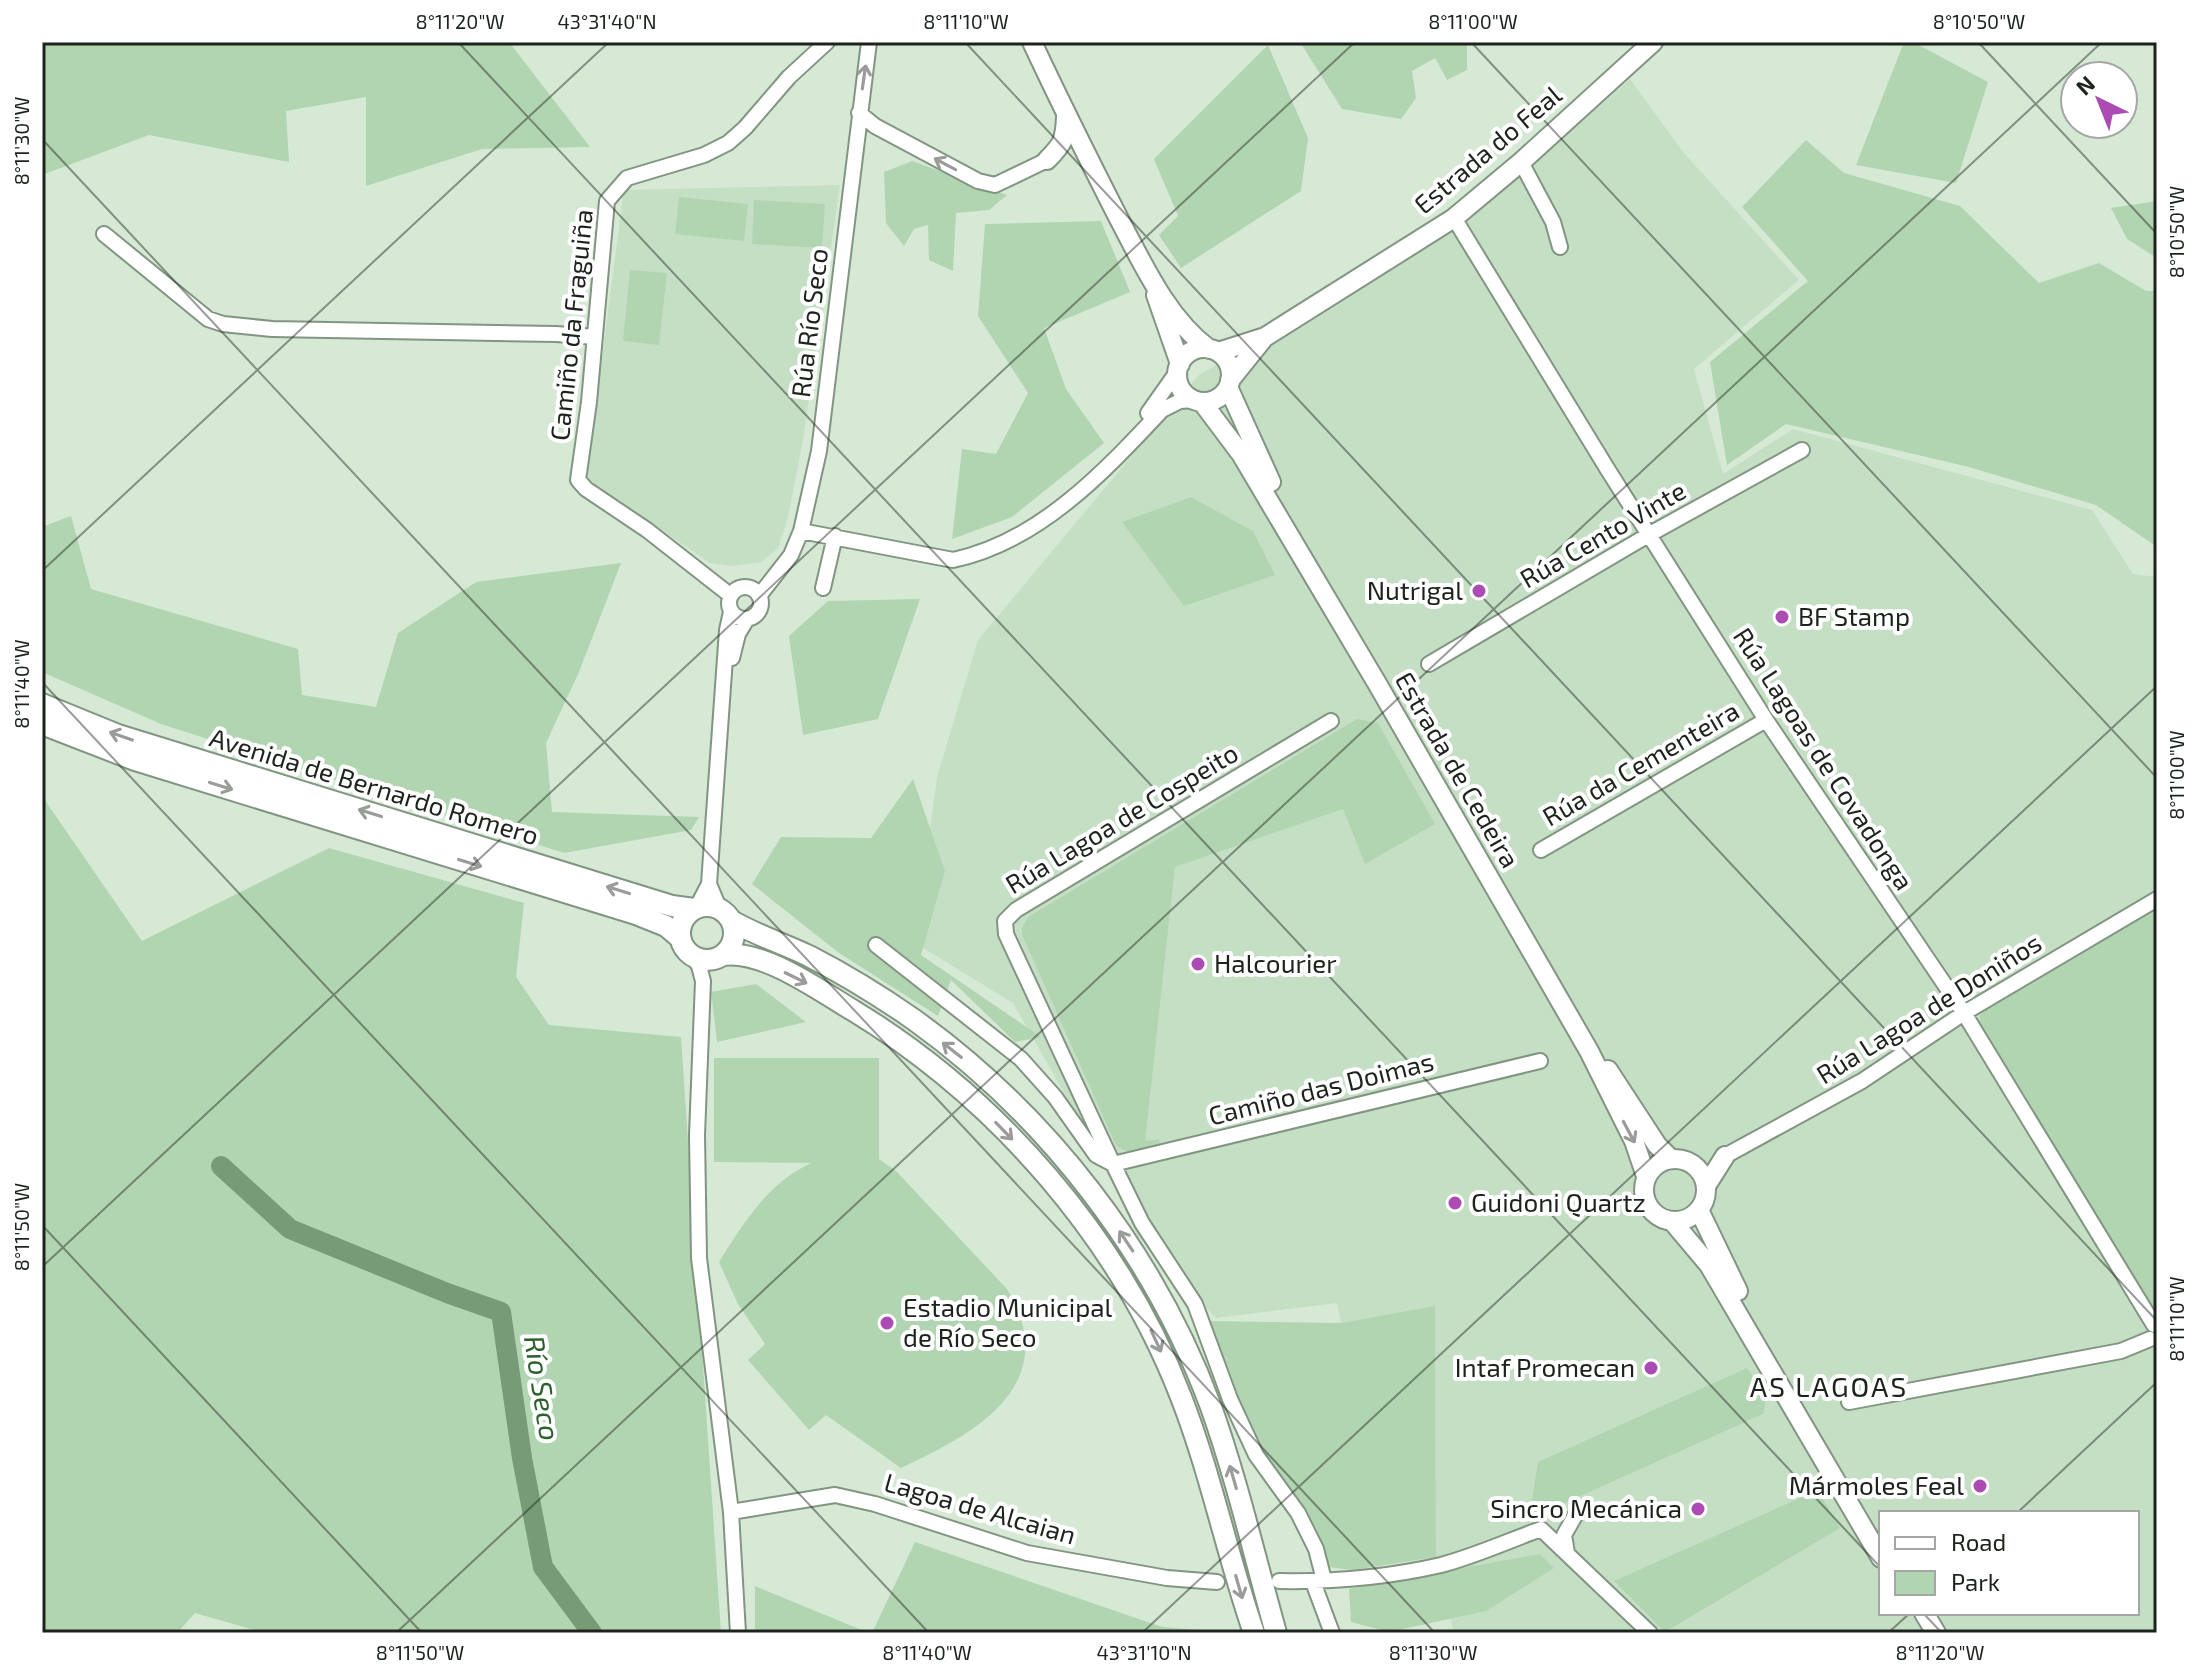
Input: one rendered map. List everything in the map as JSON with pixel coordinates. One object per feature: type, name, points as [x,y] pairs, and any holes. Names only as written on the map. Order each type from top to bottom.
[{"type":"highway","name":"Avenida de Bernardo Romero","points":[[42,704],[118,735],[672,906],[695,908]]},
{"type":"highway","name":"Avenida de Bernardo Romero","points":[[42,724],[135,760],[636,914],[666,926],[680,938]]},
{"type":"highway","points":[[1254,1633],[1205,1467],[1180,1395],[1149,1327],[1113,1266],[1073,1209],[986,1112],[918,1054],[807,983],[751,956],[735,953],[707,960],[687,952],[680,938],[682,921],[695,908],[712,905],[808,956],[912,1019],[965,1060],[1015,1105],[1060,1154],[1102,1207],[1142,1266],[1178,1332],[1222,1440],[1276,1633]]},
{"type":"highway","points":[[719,957],[733,943],[734,928],[726,914]]},
{"type":"main road","points":[[1032,42],[1153,284],[1191,336],[1229,365],[1229,384],[1219,398],[1198,401],[1181,389],[1178,368],[1153,284]]},
{"type":"main road","name":"Estrada do Feal","points":[[1213,350],[1265,337],[1454,218],[1521,162],[1653,42]]},
{"type":"main road","points":[[1047,160],[1062,145],[1066,114]]},
{"type":"main road","points":[[1047,160],[1080,143]]},
{"type":"main road","points":[[1047,160],[1066,156],[1093,169]]},
{"type":"main road","name":"Estrada do Feal","points":[[1229,384],[1265,337]]},
{"type":"main road","points":[[1178,368],[1191,351],[1213,350]]},
{"type":"main road","name":"Estrada de Cedeira","points":[[1229,384],[1266,473],[1592,1044],[1657,1145],[1671,1159]]},
{"type":"main road","name":"Estrada de Cedeira","points":[[1198,401],[1223,428],[1250,468],[1378,685],[1589,1051],[1634,1141],[1646,1176]]},
{"type":"main road","points":[[1693,1164],[1725,1156]]},
{"type":"main road","points":[[1706,1186],[1725,1156]]},
{"type":"main road","points":[[1671,1159],[1683,1159],[1693,1164],[1702,1173],[1706,1186],[1706,1198],[1699,1210],[1687,1219],[1672,1221],[1659,1216],[1649,1207],[1644,1193],[1646,1176],[1656,1165],[1671,1159]]},
{"type":"main road","points":[[1699,1210],[1754,1325],[1879,1537]]},
{"type":"main road","points":[[1672,1221],[1709,1265],[1879,1555]]},
{"type":"main road","points":[[1914,1615],[1925,1633]]},
{"type":"main road","points":[[1925,1615],[1936,1633]]},
{"type":"street","name":"Camiño da Fraguiña","points":[[730,595],[578,480],[607,201],[627,178],[704,155],[728,143],[789,77],[827,42]]},
{"type":"street","name":"Rúa Río Seco","points":[[759,596],[791,555],[801,531],[819,451],[869,42]]},
{"type":"street","points":[[859,113],[896,138],[978,181],[995,185],[1047,160]]},
{"type":"street","points":[[856,138],[874,133],[896,138]]},
{"type":"street","points":[[1521,162],[1553,222],[1560,247]]},
{"type":"street","name":"Rúa Lagoas de Covadonga","points":[[1454,218],[1766,720],[1964,1013],[2154,1334]]},
{"type":"street","points":[[104,234],[208,319],[223,324],[272,329],[595,337]]},
{"type":"street","points":[[1117,455],[1178,368]]},
{"type":"street","points":[[801,531],[953,560],[973,556],[1028,530],[1057,511],[1162,410],[1180,401],[1198,401]]},
{"type":"street","name":"Rúa Cento Vinte","points":[[1429,664],[1650,534],[1802,450]]},
{"type":"street","points":[[823,588],[835,536]]},
{"type":"street","points":[[695,908],[709,884],[727,630],[731,612],[728,603],[730,595],[738,588],[748,587],[759,596],[761,604],[758,612],[747,619],[738,634],[724,689]]},
{"type":"street","points":[[731,612],[747,619]]},
{"type":"street","name":"Rúa da Cementeira","points":[[1541,850],[1766,720]]},
{"type":"street","name":"Rúa Lagoa de Cospeito","points":[[1113,1164],[1006,934],[1005,921],[1016,910],[1331,721]]},
{"type":"street","points":[[709,884],[726,914]]},
{"type":"street","name":"Rúa Lagoa de Doniños","points":[[1725,1156],[1862,1081],[1964,1013],[2157,899]]},
{"type":"street","points":[[876,945],[1021,1059],[1055,1097],[1096,1155],[1113,1164],[1142,1223],[1195,1304],[1230,1399],[1256,1455],[1298,1513],[1316,1549],[1319,1581],[1332,1633]]},
{"type":"street","points":[[693,956],[703,981]]},
{"type":"street","points":[[719,957],[706,971],[703,981],[697,1135],[699,1258],[731,1512],[738,1633]]},
{"type":"street","name":"Camiño das Doimas","points":[[1113,1164],[1540,1061]]},
{"type":"street","points":[[1849,1402],[2121,1351],[2154,1334]]},
{"type":"street","name":"Lagoa de Alcaian","points":[[731,1512],[835,1495],[875,1504],[1027,1553],[1167,1578],[1217,1582]]},
{"type":"street","points":[[1568,1553],[1564,1535],[1576,1514]]},
{"type":"street","points":[[1279,1581],[1387,1575],[1443,1564],[1541,1529],[1650,1633]]},
{"type":"shaded area","points":[[1630,79],[1684,153],[1799,280],[1694,369],[1723,474],[1793,429],[2092,510],[2133,574],[2157,577],[2157,1633],[1454,1633],[1436,1557],[1435,1307],[1341,1323],[1337,1303],[1216,1318],[1137,1235],[1100,1156],[1013,1003],[915,943],[937,777],[978,640],[1200,374],[1241,352],[1287,335],[1447,234],[1531,167]]},
{"type":"shaded area","points":[[840,185],[803,440],[788,517],[778,548],[762,562],[732,566],[710,563],[586,479],[624,190]]},
{"type":"green space","points":[[42,42],[509,42],[590,147],[482,149],[366,186],[366,97],[286,111],[289,162],[149,135],[42,175]]},
{"type":"green space","points":[[1300,42],[1467,42],[1467,70],[1447,80],[1435,58],[1412,71],[1416,98],[1401,119],[1342,109]]},
{"type":"green space","points":[[1904,42],[1913,42],[1988,82],[1956,183],[1856,165]]},
{"type":"green space","points":[[1268,45],[1308,138],[1301,191],[1181,268],[1159,235],[1178,216],[1154,159]]},
{"type":"green space","points":[[1806,140],[1844,173],[1960,206],[2039,283],[2099,263],[2146,291],[2157,291],[2157,547],[2096,505],[1969,467],[1786,424],[1727,465],[1710,362],[1808,281],[1742,207]]},
{"type":"green space","points":[[912,161],[1007,195],[989,210],[956,213],[953,271],[929,260],[928,225],[914,229],[904,246],[886,223],[884,172]]},
{"type":"green space","points":[[679,197],[748,204],[744,241],[675,234]]},
{"type":"green space","points":[[754,200],[825,204],[822,248],[752,244]]},
{"type":"green space","points":[[2157,201],[2157,258],[2127,239],[2111,208]]},
{"type":"green space","points":[[1101,221],[1130,292],[1044,328],[1066,389],[1104,443],[1012,517],[952,539],[962,449],[996,454],[1028,393],[978,316],[985,224]]},
{"type":"green space","points":[[630,270],[667,273],[659,345],[623,341]]},
{"type":"green space","points":[[1191,497],[1253,531],[1275,575],[1184,606],[1122,522]]},
{"type":"green space","points":[[71,516],[91,589],[298,649],[302,695],[376,707],[398,633],[476,582],[621,563],[579,672],[546,743],[552,812],[699,817],[691,830],[564,853],[161,724],[42,672],[42,527]]},
{"type":"green space","points":[[920,599],[878,719],[803,735],[789,636],[828,601]]},
{"type":"green space","points":[[1357,719],[1378,723],[1435,824],[1365,864],[1343,809],[1175,867],[1145,1141],[1159,1139],[1160,1145],[1136,1151],[1121,1149],[1116,1145],[1022,935],[1028,917]]},
{"type":"green space","points":[[913,779],[945,871],[921,955],[1041,1037],[1015,1042],[951,980],[938,1016],[839,953],[752,884],[781,837],[871,838]]},
{"type":"green space","points":[[42,796],[142,941],[329,848],[524,903],[516,977],[549,1025],[681,1037],[721,1633],[265,1633],[195,1613],[177,1633],[42,1633]]},
{"type":"green space","points":[[2157,909],[2157,1311],[1978,1023],[1983,1009]]},
{"type":"green space","points":[[756,984],[806,1022],[717,1042],[711,992]]},
{"type":"green space","name":"Estadio Municipal de Río Seco","points":[[714,1058],[879,1058],[879,1159],[896,1171],[1007,1289],[1022,1323],[1025,1352],[1019,1378],[1004,1401],[958,1439],[901,1468],[826,1415],[809,1430],[748,1360],[765,1344],[738,1304],[719,1262],[747,1219],[769,1193],[811,1163],[714,1162]]},
{"type":"green space","points":[[1435,1306],[1436,1557],[1353,1570],[1327,1567],[1311,1521],[1264,1452],[1236,1397],[1208,1321],[1341,1323]]},
{"type":"green space","points":[[1747,1368],[1764,1395],[1763,1414],[1529,1519],[1538,1462]]},
{"type":"green space","points":[[1818,1490],[1840,1528],[1665,1632],[1614,1581]]},
{"type":"green space","points":[[915,1542],[1162,1627],[1199,1630],[1200,1633],[872,1633]]},
{"type":"green space","points":[[1540,1554],[1554,1568],[1486,1611],[1389,1632],[1351,1622],[1349,1589]]},
{"type":"green space","points":[[755,1586],[869,1633],[755,1633]]},
{"type":"waterway","name":"Río Seco","points":[[221,1166],[290,1229],[501,1312],[522,1458],[543,1567],[592,1633]]},
{"type":"place","name":"Nutrigal","points":[[1479,591]]},
{"type":"place","name":"BF Stamp","points":[[1782,617]]},
{"type":"place","name":"Halcourier","points":[[1198,964]]},
{"type":"place","name":"Guidoni Quartz","points":[[1455,1203]]},
{"type":"place","name":"Estadio Municipal de Río Seco","points":[[887,1323]]},
{"type":"place","name":"Intaf Promecan","points":[[1651,1368]]},
{"type":"place","name":"Mármoles Feal","points":[[1980,1486]]},
{"type":"place","name":"Sincro Mecánica","points":[[1698,1509]]},
{"type":"district","name":"AS LAGOAS","points":[[1829,1387]]}]
